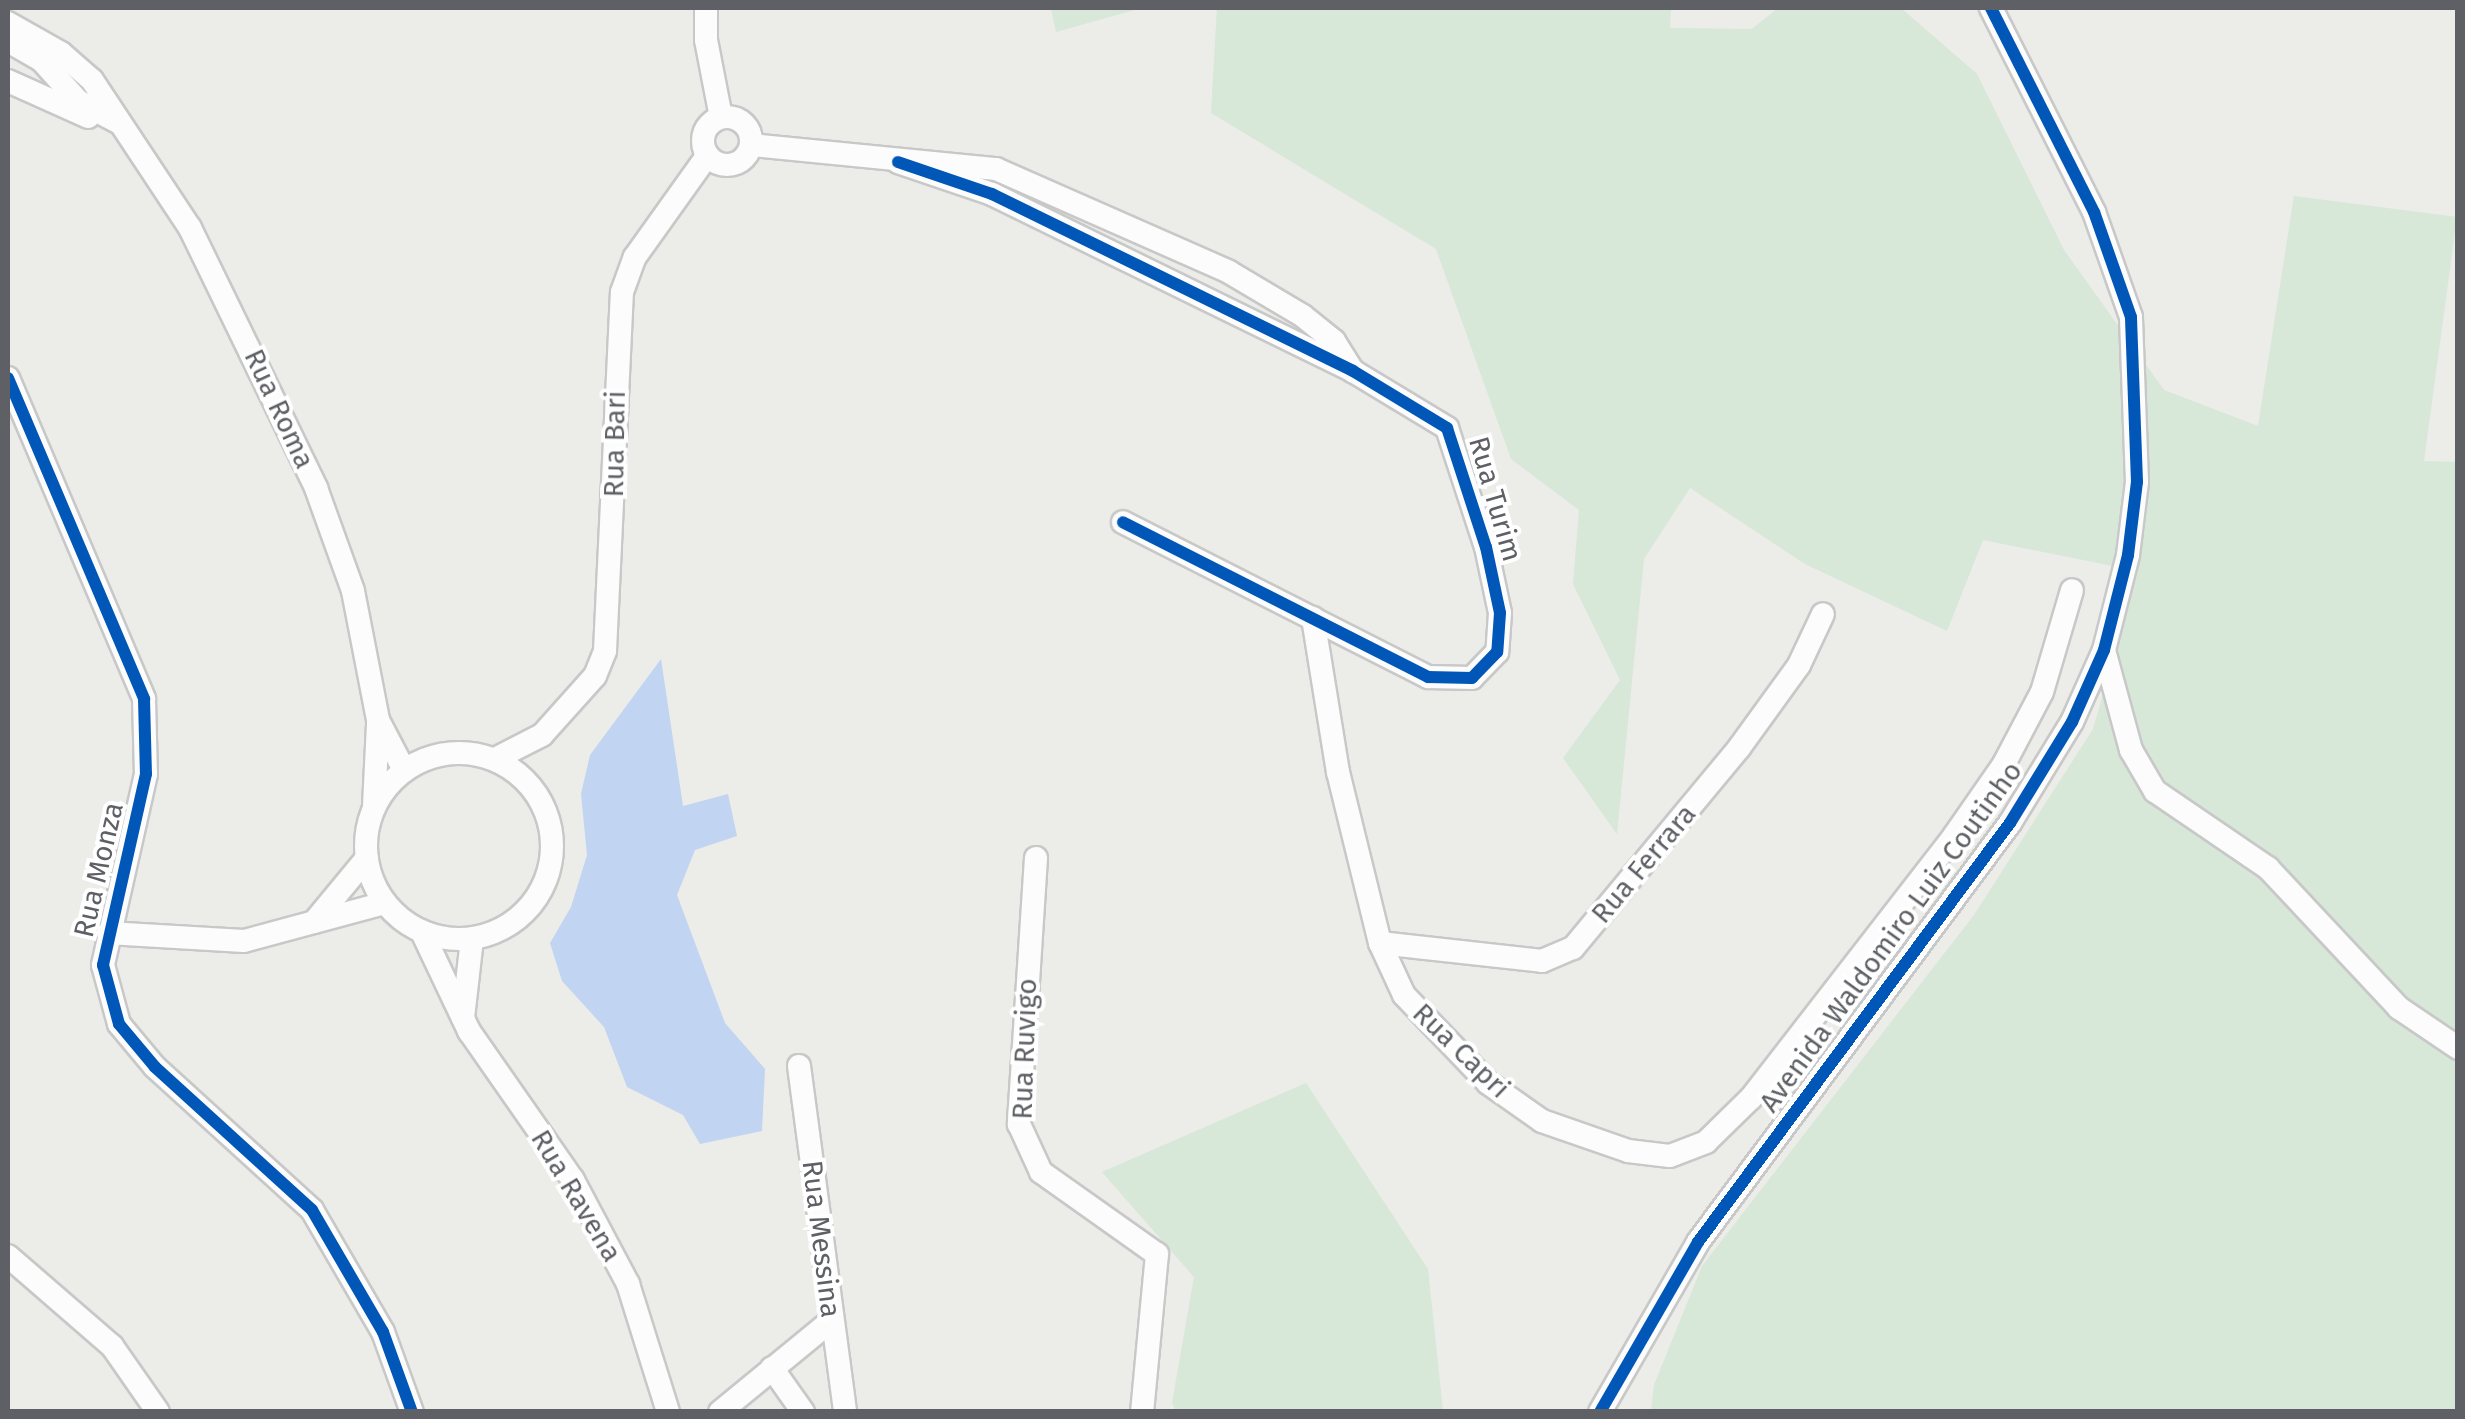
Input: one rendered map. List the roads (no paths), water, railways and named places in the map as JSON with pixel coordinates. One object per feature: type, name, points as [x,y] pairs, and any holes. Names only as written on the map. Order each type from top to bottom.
[{"type":"street","points":[[706,8],[706,40],[721,117]]},
{"type":"street","name":"Avenida Waldomiro Luiz Coutinho","points":[[1600,1412],[1698,1242],[2010,823],[2072,722],[2104,650],[2128,555],[2137,482],[2131,317],[2094,212],[1991,8]]},
{"type":"street","name":"Rua Roma","points":[[8,23],[76,65],[190,228],[316,488],[353,591],[378,720],[374,808]]},
{"type":"street","name":"Rua Roma","points":[[8,41],[42,61],[78,101],[120,124]]},
{"type":"street","points":[[8,66],[78,101]]},
{"type":"street","points":[[8,81],[120,124]]},
{"type":"street","points":[[721,117],[744,123],[751,145],[744,160],[728,166],[707,156],[704,132],[721,117]]},
{"type":"street","name":"Rua Turim","points":[[751,145],[996,169],[1135,225],[1303,316],[1334,341],[1353,371]]},
{"type":"street","name":"Rua Bari","points":[[495,759],[542,735],[595,676],[605,650],[618,323],[627,271],[707,156]]},
{"type":"street","name":"Rua Turim","points":[[898,162],[992,194],[1353,371],[1448,428],[1486,547],[1501,635],[1488,665],[1452,681],[1428,677],[1124,522]]},
{"type":"street","name":"Rua Monza","points":[[8,378],[144,699],[146,774],[103,965],[119,1024],[155,1067],[312,1210],[375,1315],[412,1412]]},
{"type":"street","name":"Rua Capri","points":[[1313,618],[1338,772],[1380,943],[1404,995],[1518,1105],[1573,1134],[1628,1151],[1670,1156],[1689,1151],[1751,1098],[2004,764],[2042,692],[2072,590]]},
{"type":"street","name":"Rua Ferrara","points":[[1380,943],[1542,962],[1573,948],[1739,748],[1798,665],[1823,614]]},
{"type":"street","points":[[2104,650],[2131,750],[2155,791],[2268,868],[2399,1008],[2458,1048]]},
{"type":"street","name":"Rua Roma","points":[[378,720],[404,770]]},
{"type":"street","name":"Rua Bari","points":[[526,779],[542,735]]},
{"type":"street","points":[[314,922],[366,858],[374,808],[404,770],[448,752],[495,759],[526,779],[548,815],[550,869],[521,916],[472,939],[422,932],[385,903],[366,858]]},
{"type":"street","name":"Rua Ruvigo","points":[[1036,858],[1019,1124],[1041,1172],[1157,1254],[1142,1412]]},
{"type":"street","points":[[108,934],[244,941],[385,903]]},
{"type":"street","name":"Rua Ravena","points":[[422,932],[463,1018],[573,1180],[628,1284],[658,1400],[668,1412]]},
{"type":"street","points":[[463,1018],[472,939]]},
{"type":"street","name":"Rua Messina","points":[[799,1066],[845,1412]]},
{"type":"street","points":[[8,1256],[112,1346],[158,1412]]},
{"type":"street","points":[[721,1411],[832,1320]]},
{"type":"street","points":[[772,1368],[803,1412]]},
{"type":"water","points":[[661,659],[683,806],[728,794],[737,836],[695,850],[677,895],[725,1023],[765,1069],[762,1131],[700,1144],[683,1115],[627,1087],[604,1027],[562,981],[550,943],[571,907],[587,855],[581,794],[590,755]]}]
